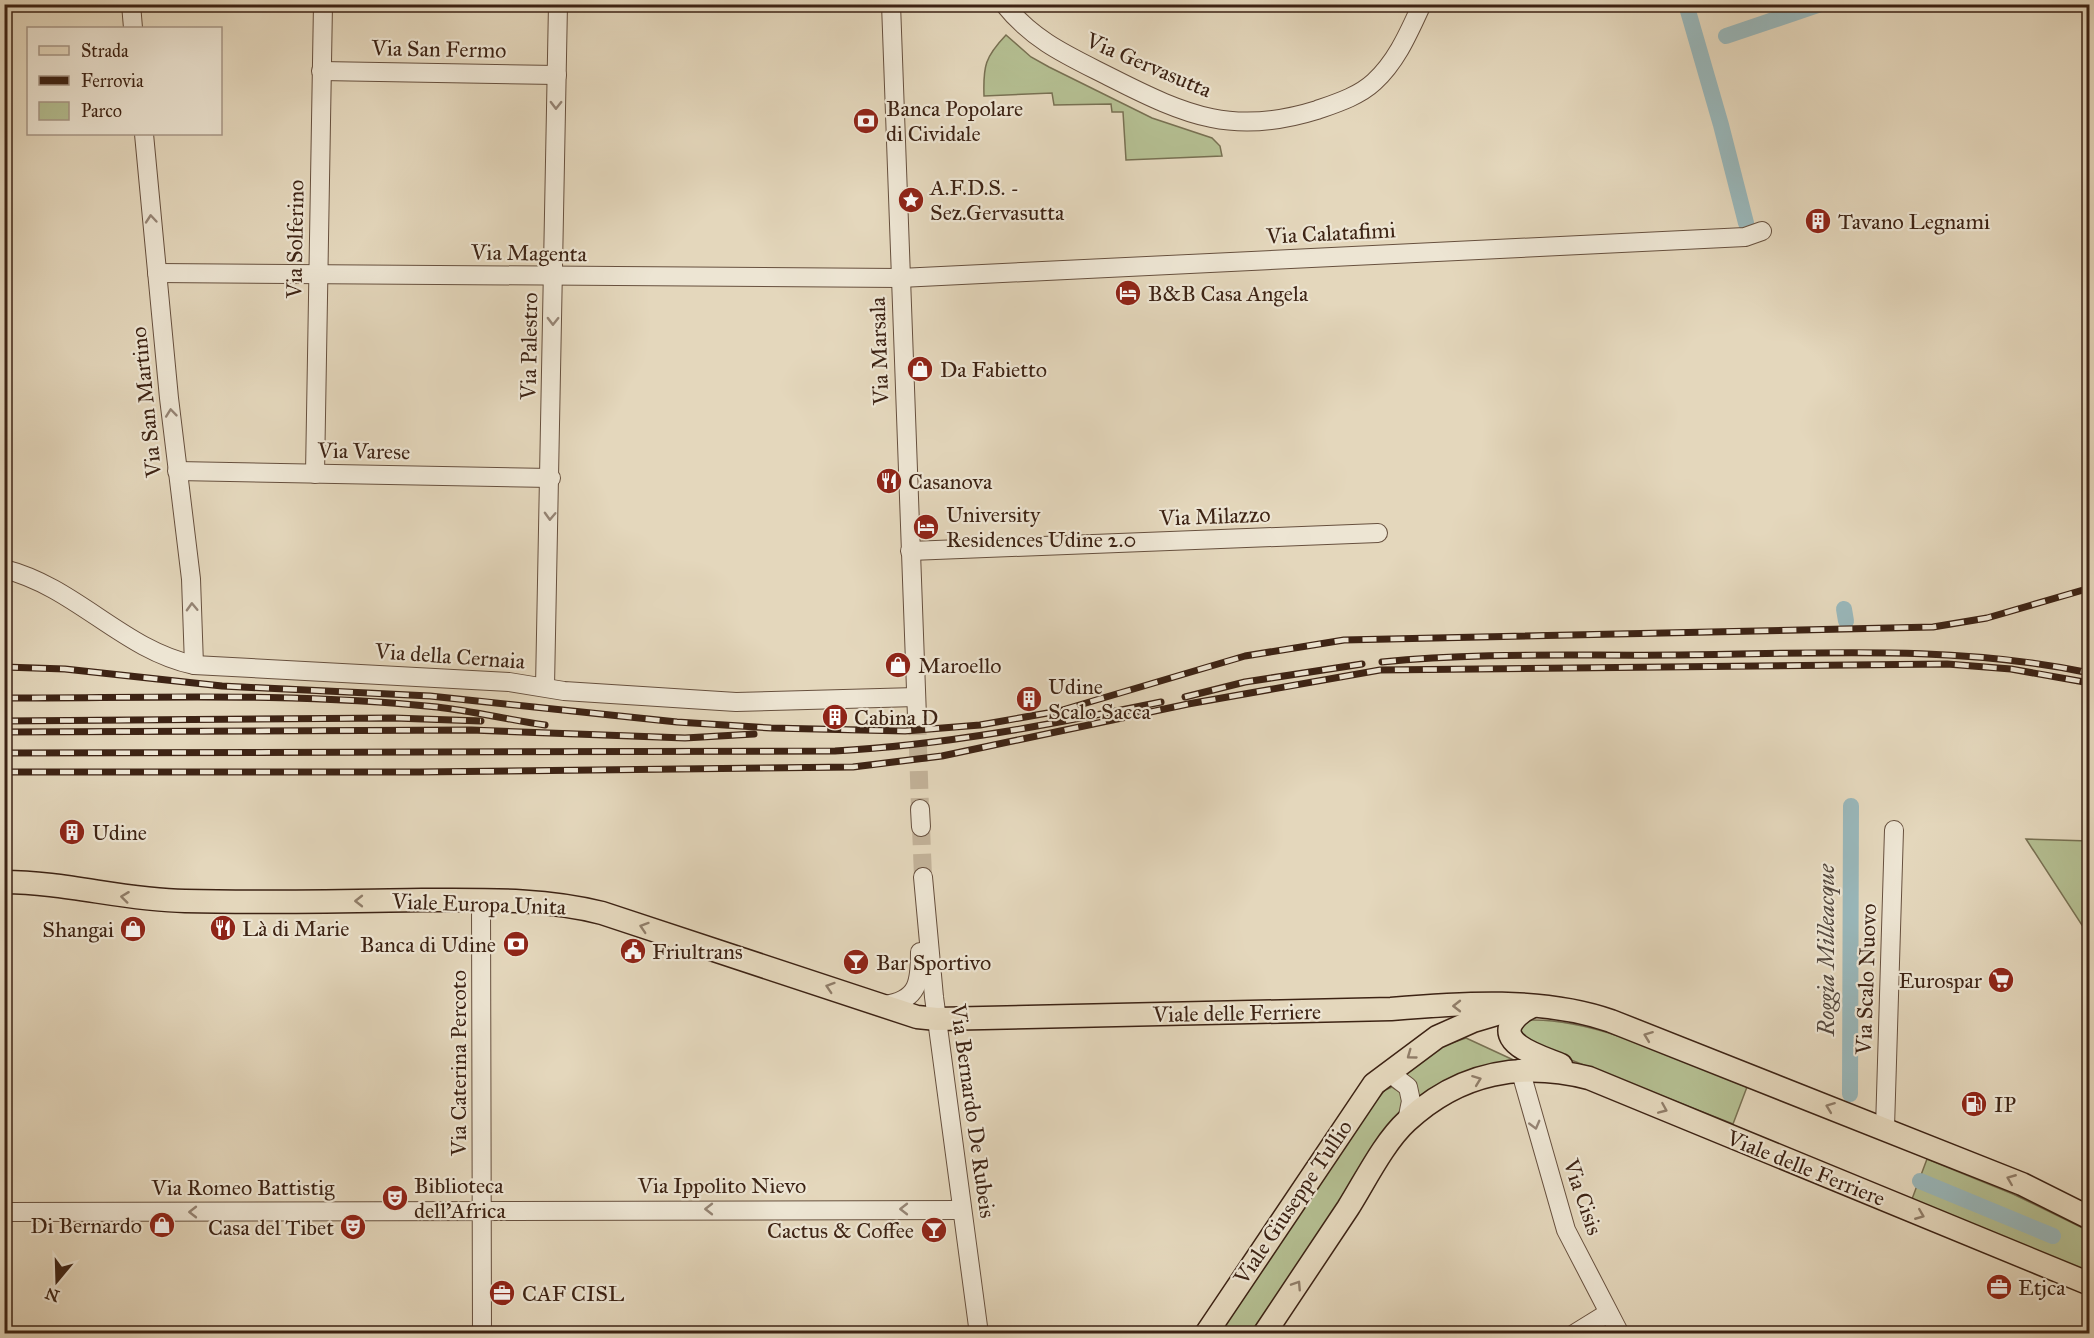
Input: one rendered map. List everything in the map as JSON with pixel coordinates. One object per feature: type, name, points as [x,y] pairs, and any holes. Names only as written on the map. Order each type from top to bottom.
[{"type":"main road","name":"Viale Europa Unita","points":[[4,882],[41,882],[104,894],[184,901],[481,900],[557,903],[602,913],[917,1017],[937,1019]]},
{"type":"main road","name":"Viale delle Ferriere","points":[[1461,1025],[1537,1005]]},
{"type":"main road","name":"Viale delle Ferriere","points":[[937,1019],[1391,1009],[1427,1006],[1537,1005],[1568,1008],[1599,1017],[1886,1128],[2022,1184],[2090,1218]]},
{"type":"main road","points":[[1537,1005],[1523,1011],[1514,1020],[1509,1030],[1513,1040],[1518,1046],[1589,1078]]},
{"type":"main road","name":"Viale Giuseppe Tullio","points":[[1206,1334],[1365,1095],[1385,1075],[1437,1037],[1461,1025]]},
{"type":"main road","name":"Viale delle Ferriere","points":[[1520,1069],[1562,1071],[1589,1078],[2090,1284]]},
{"type":"main road","points":[[1264,1334],[1407,1121],[1455,1089],[1486,1076],[1520,1069]]},
{"type":"main road","points":[[2064,1204],[2090,1207]]},
{"type":"street","points":[[130,4],[133,27]]},
{"type":"street","name":"Via Solferino","points":[[315,474],[323,4]]},
{"type":"street","name":"Via Palestro","points":[[544,687],[551,478],[558,4]]},
{"type":"street","name":"Via Marsala","points":[[891,4],[916,697]]},
{"type":"street","name":"Via Gervasutta","points":[[1004,4],[1023,27],[1056,51],[1170,105],[1198,115],[1244,123],[1300,115],[1361,92],[1387,69],[1401,48],[1422,4]]},
{"type":"street","name":"Via San Fermo","points":[[321,71],[557,75]]},
{"type":"street","name":"Via San Martino","points":[[144,135],[177,471],[191,579],[194,665]]},
{"type":"street","name":"Via Calatafimi","points":[[900,278],[1734,238],[1762,231]]},
{"type":"street","name":"Via Magenta","points":[[157,273],[900,278]]},
{"type":"street","name":"Via Varese","points":[[177,471],[551,478]]},
{"type":"street","name":"Via Milazzo","points":[[910,550],[1378,533]]},
{"type":"street","name":"Via della Cernaia","points":[[4,570],[38,581],[77,602],[138,645],[158,655],[194,665],[509,682],[604,695],[736,702],[916,697]]},
{"type":"street","points":[[916,697],[917,717]]},
{"type":"street","name":"Via Scalo Nuovo","points":[[1886,1128],[1894,830]]},
{"type":"street","name":"Via Bernardo De Rubeis","points":[[885,1005],[906,1000],[918,981],[919,905],[923,885],[937,1019],[979,1334]]},
{"type":"street","name":"Via Caterina Percoto","points":[[481,900],[482,1334]]},
{"type":"street","name":"Via Cisis","points":[[1520,1069],[1566,1230],[1620,1334]]},
{"type":"street","points":[[1385,1075],[1395,1077],[1408,1087],[1410,1110],[1407,1121]]},
{"type":"street","name":"Via Ippolito Nievo","points":[[483,1210],[962,1210]]},
{"type":"street","name":"Via Romeo Battistig","points":[[4,1212],[483,1210]]},
{"type":"street","points":[[1574,1334],[1608,1313]]},
{"type":"green space","points":[[1006,35],[1031,57],[1049,67],[1152,118],[1212,138],[1220,146],[1222,156],[1126,160],[1123,112],[1112,112],[1111,104],[1054,105],[1052,93],[984,96],[987,62]]},
{"type":"green space","points":[[2026,839],[2089,841],[2089,936]]},
{"type":"green space","points":[[1532,1020],[1558,1022],[1613,1034],[1747,1087],[1733,1124],[1523,1041],[1518,1031],[1522,1022]]},
{"type":"green space","points":[[1466,1038],[1520,1063],[1416,1101],[1403,1068],[1434,1049]]},
{"type":"green space","points":[[1392,1087],[1403,1094],[1402,1110],[1254,1333],[1218,1334],[1375,1102],[1385,1090]]},
{"type":"green space","points":[[1927,1159],[2013,1194],[2089,1231],[2089,1277],[1912,1199]]},
{"type":"waterway","name":"Roggia Milleacque","points":[[1686,4],[1746,223]]},
{"type":"waterway","points":[[1726,36],[1821,4]]},
{"type":"waterway","name":"Roggia Milleacque","points":[[1844,609],[1846,621]]},
{"type":"waterway","name":"Roggia Milleacque","points":[[1850,1094],[1851,806]]},
{"type":"waterway","name":"Roggia Milleacque","points":[[1920,1181],[2053,1236]]},
{"type":"tunnel","points":[[917,717],[920,809]]},
{"type":"tunnel","points":[[921,827],[923,877]]},
{"type":"railway","points":[[4,667],[65,669],[222,686],[430,696],[677,722],[771,728],[905,731],[980,725],[1059,711],[1245,656],[1344,640],[1933,627],[1987,618],[2090,588]]},
{"type":"railway","points":[[1382,662],[1491,656],[1882,653],[1987,658],[2090,673]]},
{"type":"railway","points":[[1185,697],[1245,682],[1362,664]]},
{"type":"railway","points":[[4,772],[419,772],[853,767],[942,756],[1188,704],[1380,670],[1947,664],[2011,669],[2090,683]]},
{"type":"railway","points":[[4,698],[329,699],[437,707],[545,725]]},
{"type":"railway","points":[[4,753],[835,751],[958,739],[1040,726],[1161,702]]},
{"type":"railway","points":[[4,721],[394,718],[481,721]]},
{"type":"railway","points":[[4,732],[471,730],[685,738],[754,734]]},
{"type":"place","name":"Banca Popolare di Cividale","points":[[866,121]]},
{"type":"place","name":"A.F.D.S. - Sez.Gervasutta","points":[[911,200]]},
{"type":"place","name":"Tavano Legnami","points":[[1818,221]]},
{"type":"place","name":"B&B Casa Angela","points":[[1128,293]]},
{"type":"place","name":"Da Fabietto","points":[[920,369]]},
{"type":"place","name":"Casanova","points":[[889,481]]},
{"type":"place","name":"University Residences Udine 2.0","points":[[926,527]]},
{"type":"place","name":"Maroello","points":[[898,665]]},
{"type":"place","name":"Udine Scalo Sacca","points":[[1029,699]]},
{"type":"place","name":"Cabina D","points":[[835,717]]},
{"type":"place","name":"Udine","points":[[72,832]]},
{"type":"place","name":"Là di Marie","points":[[223,928]]},
{"type":"place","name":"Shangai","points":[[133,929]]},
{"type":"place","name":"Banca di Udine","points":[[516,944]]},
{"type":"place","name":"Friultrans","points":[[633,951]]},
{"type":"place","name":"Bar Sportivo","points":[[856,962]]},
{"type":"place","name":"Eurospar","points":[[2001,980]]},
{"type":"place","name":"IP","points":[[1974,1104]]},
{"type":"place","name":"Biblioteca dell'Africa","points":[[395,1198]]},
{"type":"place","name":"Di Bernardo","points":[[162,1225]]},
{"type":"place","name":"Casa del Tibet","points":[[353,1227]]},
{"type":"place","name":"Cactus & Coffee","points":[[934,1230]]},
{"type":"place","name":"Etjca","points":[[1999,1287]]},
{"type":"place","name":"CAF CISL","points":[[502,1293]]}]
